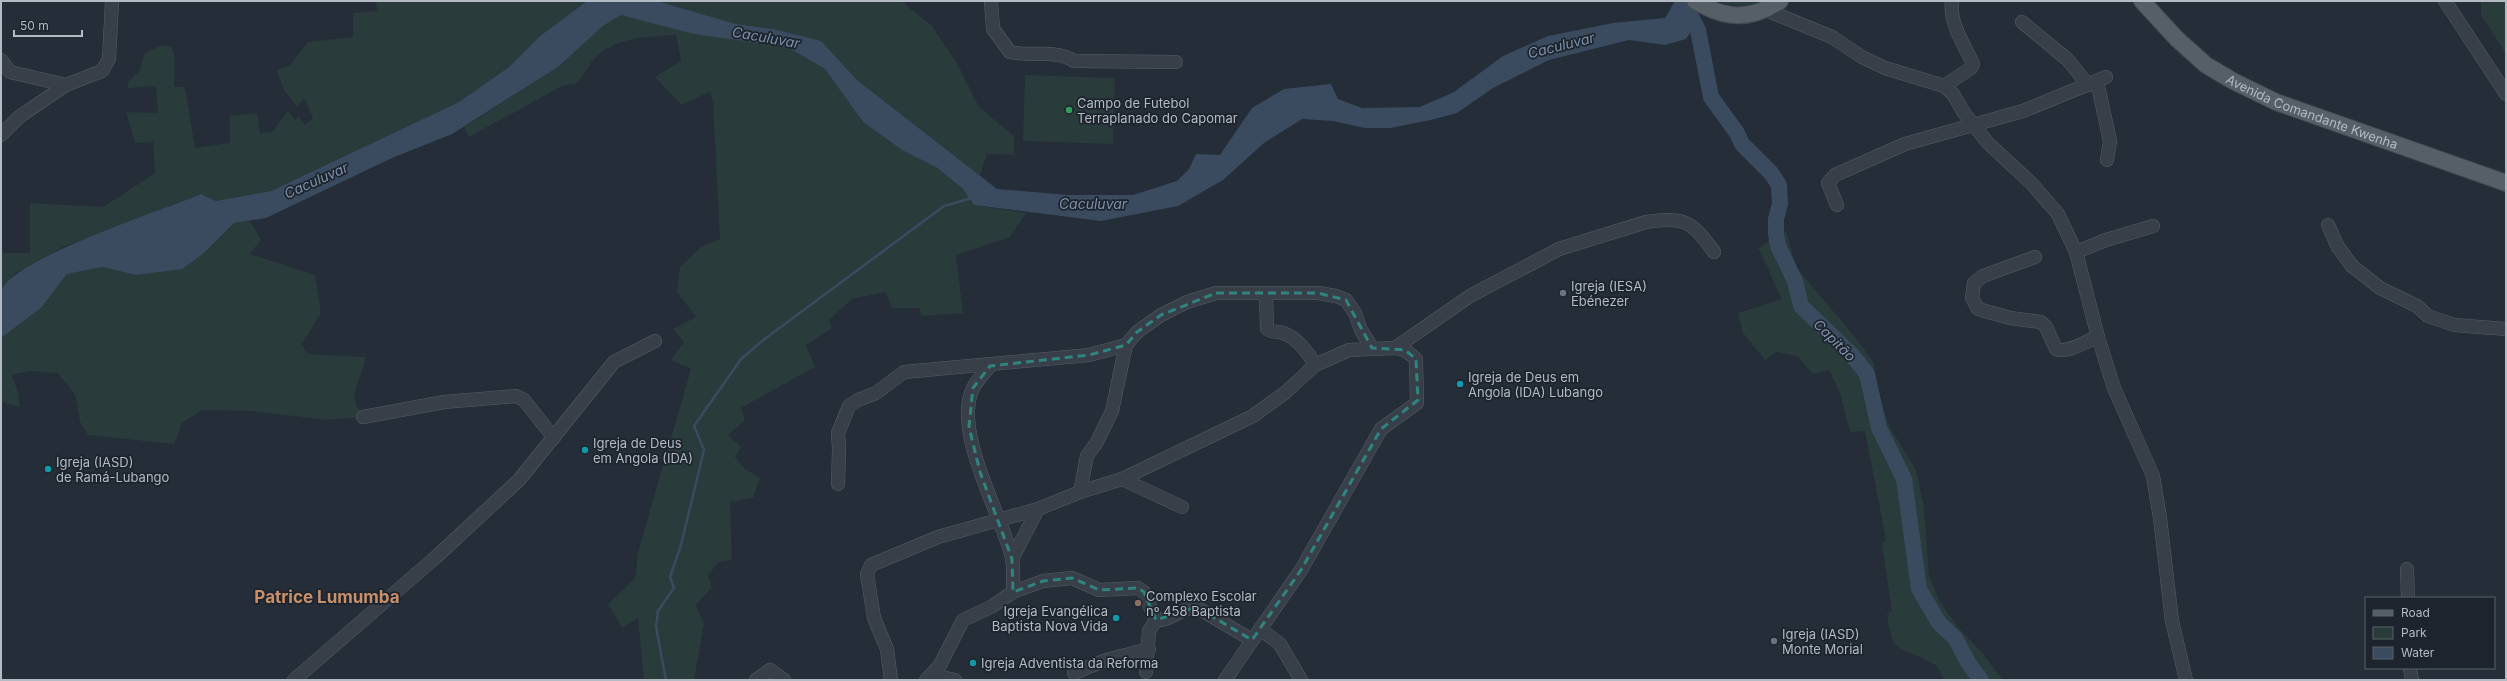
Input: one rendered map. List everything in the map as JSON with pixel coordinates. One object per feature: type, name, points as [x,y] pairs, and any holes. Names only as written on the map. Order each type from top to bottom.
[{"type":"main road","points":[[1702,5],[1727,16],[1747,15],[1766,10],[1780,1]]},
{"type":"main road","name":"Avenida Comandante Kwenha","points":[[2142,1],[2177,39],[2206,65],[2233,81],[2276,102],[2506,183]]},
{"type":"street","points":[[1,135],[19,117],[66,84],[102,71],[110,59],[112,1],[108,1]]},
{"type":"street","points":[[991,1],[993,29],[1010,52],[1050,54],[1068,57],[1074,61],[1176,62]]},
{"type":"street","points":[[1944,86],[1971,68],[1973,64],[1955,28],[1951,8],[1952,1]]},
{"type":"street","points":[[2445,1],[2506,94]]},
{"type":"street","points":[[1766,10],[1832,37],[1862,57],[1885,68],[1944,86],[1953,94],[1988,143],[2032,184],[2058,214],[2076,252],[2098,337],[2114,388],[2153,476],[2160,518],[2172,622],[2186,680]]},
{"type":"street","points":[[2022,22],[2068,60],[2097,81],[2110,141],[2107,160]]},
{"type":"street","points":[[1,60],[10,72],[66,84]]},
{"type":"street","points":[[1837,205],[1828,183],[1835,176],[1905,144],[2023,111],[2097,81]]},
{"type":"street","points":[[1395,348],[1470,296],[1559,248],[1656,220],[1689,224],[1698,230],[1714,252]]},
{"type":"street","points":[[2328,225],[2338,247],[2352,266],[2380,288],[2418,306],[2428,316],[2454,325],[2506,329]]},
{"type":"street","points":[[2076,252],[2106,240],[2153,226]]},
{"type":"street","points":[[2035,257],[1983,276],[1974,283],[1972,298],[1974,305],[1978,309],[2010,318],[2041,322],[2046,327],[2056,349],[2060,350],[2078,346],[2082,342],[2098,337]]},
{"type":"street","points":[[1080,492],[1087,456],[1097,442],[1112,410],[1126,345],[1136,332],[1161,315],[1187,302],[1216,293],[1266,295],[1318,293],[1336,296],[1346,300],[1355,313],[1361,330],[1372,348]]},
{"type":"street","points":[[1266,295],[1267,329],[1275,334],[1282,333],[1302,346],[1309,353],[1315,365]]},
{"type":"street","points":[[294,680],[436,557],[519,480],[614,362],[655,341]]},
{"type":"street","points":[[838,484],[838,433],[849,406],[858,400],[876,393],[904,372],[990,366],[1089,355],[1126,345]]},
{"type":"street","points":[[891,680],[887,649],[874,618],[868,568],[894,554],[997,519],[1038,508],[1080,492],[1122,479],[1253,416],[1286,392],[1315,365],[1349,350],[1372,348],[1395,348],[1405,350],[1416,359],[1417,403],[1381,429],[1301,570],[1225,680]]},
{"type":"street","points":[[990,366],[973,388],[970,402],[969,427],[980,472],[1012,559],[1013,592]]},
{"type":"street","points":[[363,417],[444,402],[516,396],[524,400],[554,438]]},
{"type":"street","points":[[1122,479],[1182,507]]},
{"type":"street","points":[[1012,559],[1038,508]]},
{"type":"street","points":[[2407,569],[2408,597]]},
{"type":"street","points":[[929,678],[940,665],[964,620],[991,607],[1013,592],[1043,581],[1072,578],[1099,590],[1138,588],[1144,592],[1156,620]]},
{"type":"street","points":[[1156,620],[1164,620],[1188,607],[1196,607],[1252,640]]},
{"type":"street","points":[[1146,672],[1149,649],[1149,631],[1156,620]]},
{"type":"street","points":[[1260,629],[1280,644],[1301,680]]},
{"type":"street","points":[[1074,673],[1106,660],[1149,649]]},
{"type":"street","points":[[2410,669],[2412,680]]},
{"type":"street","points":[[756,680],[770,670],[784,680]]},
{"type":"street","points":[[929,678],[956,680]]},
{"type":"highlighted area","points":[[1216,293],[1318,293],[1346,300],[1372,348],[1405,350],[1416,359],[1418,400],[1381,429],[1301,570],[1252,640],[1196,607],[1156,620],[1144,592],[1138,588],[1099,590],[1072,578],[1043,581],[1013,592],[1012,559],[980,472],[969,427],[973,388],[990,366],[1089,355],[1126,345],[1137,332],[1161,315]]},
{"type":"green space","points":[[376,1],[587,1],[540,36],[509,67],[459,102],[271,191],[216,201],[201,194],[63,247],[14,274],[1,291],[1,253],[30,253],[30,203],[103,207],[155,173],[153,142],[135,143],[126,112],[158,113],[156,86],[128,88],[128,82],[140,70],[145,53],[162,45],[172,47],[175,60],[174,87],[185,87],[195,148],[230,143],[230,116],[257,113],[260,133],[272,132],[288,111],[295,120],[299,116],[305,125],[313,118],[304,99],[297,107],[284,90],[277,70],[290,65],[308,42],[353,37],[353,13],[377,11]]},
{"type":"green space","points":[[657,1],[901,1],[931,25],[957,63],[979,107],[1014,136],[1014,155],[987,154],[980,176],[857,80],[820,41],[774,29],[736,24]]},
{"type":"green space","points":[[1717,1],[1767,1],[1755,6],[1735,6]]},
{"type":"green space","points":[[2481,1],[2506,1],[2506,54],[2481,15]]},
{"type":"green space","points":[[621,15],[787,47],[825,69],[863,122],[902,150],[936,167],[963,189],[974,205],[1026,213],[1010,237],[956,255],[963,313],[921,316],[920,308],[892,308],[885,292],[852,299],[829,320],[832,328],[806,345],[815,367],[741,408],[745,420],[728,435],[741,447],[735,457],[745,469],[760,478],[753,498],[730,502],[732,560],[718,562],[708,576],[712,587],[696,605],[704,624],[694,680],[644,680],[638,618],[622,628],[608,604],[635,578],[638,552],[691,369],[671,360],[684,342],[673,329],[696,317],[677,292],[680,267],[701,247],[720,239],[713,103],[710,92],[681,105],[655,77],[681,61],[676,35],[645,37],[624,41],[606,49],[595,58],[582,77],[575,84],[564,85],[469,137],[464,127],[558,67],[603,26]]},
{"type":"green space","name":"Campo de Futebol Terraplanado do Capomar","points":[[1025,75],[1115,78],[1113,144],[1023,141]]},
{"type":"green space","points":[[250,221],[261,240],[250,254],[315,275],[321,313],[302,344],[308,354],[365,357],[355,391],[356,402],[363,417],[326,420],[251,411],[202,410],[182,423],[174,444],[88,435],[80,422],[76,396],[58,373],[30,371],[11,375],[18,391],[20,407],[1,402],[1,338],[41,308],[67,274],[102,267],[136,275],[204,253],[234,223]]},
{"type":"green space","points":[[1786,231],[1796,267],[1855,337],[1874,363],[1875,386],[1889,426],[1916,470],[1924,507],[1929,575],[1939,600],[1957,626],[1983,654],[2003,680],[1944,680],[1934,664],[1901,649],[1896,645],[1889,628],[1887,614],[1892,611],[1882,544],[1886,540],[1865,431],[1850,432],[1840,393],[1829,370],[1813,374],[1797,356],[1776,352],[1765,360],[1743,333],[1738,313],[1782,299],[1758,248]]},
{"type":"water","name":"Caculuvar","points":[[587,1],[657,1],[736,24],[774,29],[821,41],[857,80],[997,189],[1068,195],[1133,195],[1177,181],[1189,169],[1196,154],[1220,155],[1252,108],[1284,89],[1331,84],[1338,99],[1362,108],[1420,107],[1454,92],[1503,56],[1548,36],[1613,23],[1665,18],[1675,1],[1679,1],[1697,12],[1699,20],[1686,39],[1665,45],[1629,40],[1549,60],[1493,88],[1457,113],[1431,120],[1390,128],[1365,128],[1333,121],[1302,119],[1264,143],[1223,180],[1178,206],[1101,221],[974,205],[963,189],[936,167],[902,150],[863,122],[825,69],[787,47],[694,34],[621,15],[603,26],[558,67],[452,134],[392,158],[266,218],[234,223],[204,253],[182,269],[136,275],[102,267],[67,274],[41,308],[1,338],[1,292],[10,279],[31,265],[59,250],[91,236],[201,194],[216,201],[271,191],[459,102],[509,67],[540,36]]},
{"type":"waterway","name":"Capitão","points":[[1686,7],[1698,30],[1711,97],[1737,133],[1742,144],[1771,173],[1779,185],[1780,204],[1776,219],[1778,246],[1795,281],[1801,306],[1852,355],[1867,374],[1879,428],[1904,479],[1919,589],[1939,623],[1955,638],[1969,664],[1981,680]]},
{"type":"waterway","points":[[666,680],[656,627],[658,611],[674,588],[670,577],[681,545],[704,450],[694,426],[741,359],[766,338],[944,206],[972,198]]},
{"type":"place","name":"Campo de Futebol Terraplanado do Capomar","points":[[1069,110]]},
{"type":"place","name":"Igreja (IESA) Ebénezer","points":[[1563,293]]},
{"type":"place","name":"Igreja de Deus em Angola (IDA) Lubango","points":[[1460,384]]},
{"type":"place","name":"Igreja de Deus em Angola (IDA)","points":[[585,450]]},
{"type":"place","name":"Igreja (IASD) de Ramá-Lubango","points":[[48,469]]},
{"type":"place","name":"Complexo Escolar nº 458 Baptista","points":[[1138,603]]},
{"type":"place","name":"Igreja Evangélica Baptista Nova Vida","points":[[1116,618]]},
{"type":"place","name":"Igreja (IASD) Monte Morial","points":[[1774,641]]},
{"type":"place","name":"Igreja Adventista da Reforma","points":[[973,663]]},
{"type":"district","name":"Patrice Lumumba","points":[[327,597]]}]
